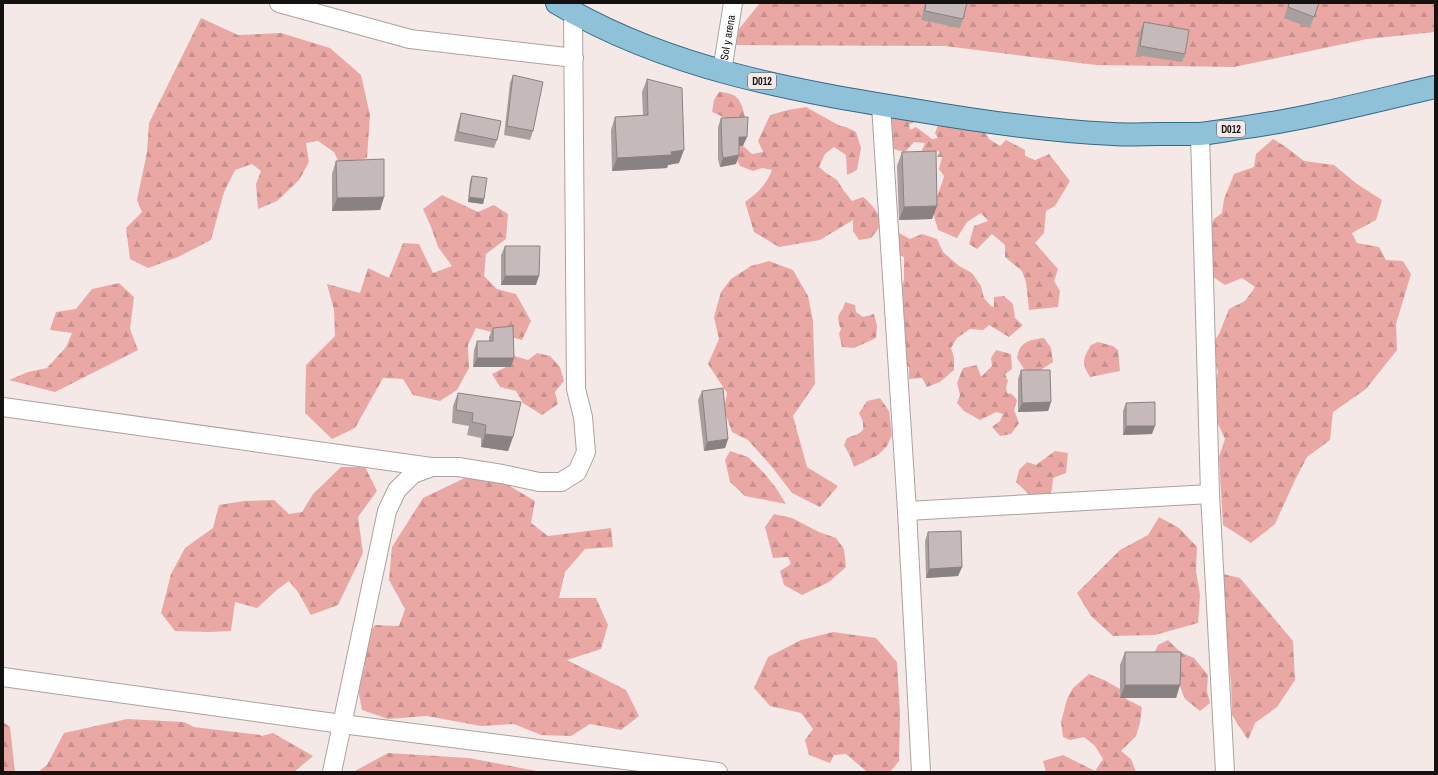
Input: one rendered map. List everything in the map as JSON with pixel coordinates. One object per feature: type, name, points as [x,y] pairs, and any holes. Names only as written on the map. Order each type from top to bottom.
[{"type":"main road","name":"D012","points":[[565,8],[619,36],[661,52],[722,71],[801,91],[978,121],[1023,126],[1114,134],[1200,134],[1277,123],[1435,87]]},
{"type":"street","points":[[279,3],[410,38],[574,58]]},
{"type":"street","name":"Sol y arena","points":[[722,71],[733,3]]},
{"type":"street","points":[[3,407],[432,467],[458,467],[539,482],[561,482],[577,472],[586,452],[583,417],[576,388],[574,58],[565,8]]},
{"type":"street","points":[[880,105],[907,511],[921,772]]},
{"type":"street","points":[[1200,134],[1210,494],[1225,772]]},
{"type":"street","points":[[332,772],[387,510],[397,490],[413,474],[432,467]]},
{"type":"street","points":[[907,511],[1210,494]]},
{"type":"street","points":[[3,677],[342,724],[718,772]]},
{"type":"green space","points":[[760,3],[1435,3],[1435,32],[1367,39],[1234,67],[1096,65],[945,46],[726,45]]},
{"type":"green space","points":[[201,18],[238,35],[281,33],[330,48],[361,75],[370,115],[367,158],[340,165],[334,152],[318,141],[306,143],[309,162],[299,180],[277,201],[258,209],[256,184],[261,171],[252,164],[235,170],[224,192],[211,240],[178,257],[148,268],[130,259],[126,228],[142,212],[137,200],[147,152],[149,123]]},
{"type":"green space","points":[[719,92],[731,94],[738,98],[745,117],[728,119],[712,112],[714,100]]},
{"type":"green space","points":[[806,107],[840,126],[856,132],[861,148],[857,170],[847,175],[846,155],[834,147],[825,154],[819,167],[837,180],[852,201],[863,197],[875,209],[882,224],[871,238],[859,240],[853,231],[853,220],[820,240],[779,247],[754,232],[745,202],[761,188],[772,170],[762,168],[753,171],[740,166],[736,158],[740,143],[752,154],[763,152],[758,141],[770,115]]},
{"type":"green space","points":[[894,110],[905,113],[914,123],[909,124],[910,130],[916,127],[932,139],[938,138],[935,133],[938,125],[951,124],[963,130],[966,123],[983,129],[989,139],[1000,146],[1006,140],[1025,150],[1025,156],[1035,160],[1049,154],[1070,181],[1055,206],[1046,211],[1044,233],[1035,243],[1058,269],[1054,281],[1060,291],[1058,307],[1029,310],[1026,282],[1022,271],[1005,257],[1005,245],[992,234],[977,249],[969,244],[974,226],[988,221],[981,213],[967,222],[957,238],[938,230],[934,218],[934,209],[944,176],[939,169],[942,157],[937,157],[940,152],[937,151],[933,158],[920,155],[925,143],[914,142],[905,152],[889,148],[879,132]]},
{"type":"green space","points":[[1273,139],[1304,161],[1334,165],[1357,184],[1382,200],[1376,220],[1352,233],[1357,243],[1379,247],[1386,260],[1403,261],[1411,274],[1396,324],[1397,350],[1366,389],[1333,412],[1330,440],[1307,457],[1275,524],[1251,543],[1223,525],[1219,457],[1225,439],[1213,413],[1213,391],[1218,372],[1211,346],[1219,334],[1229,309],[1245,301],[1255,287],[1242,278],[1225,285],[1210,275],[1208,234],[1214,219],[1222,213],[1224,199],[1234,174],[1254,167],[1256,154]]},
{"type":"green space","points":[[442,195],[478,212],[494,205],[508,214],[506,239],[486,254],[484,276],[497,289],[516,294],[531,321],[522,340],[476,328],[468,345],[469,368],[457,390],[440,401],[413,395],[403,379],[383,378],[355,428],[332,439],[305,413],[306,365],[335,336],[334,310],[327,284],[360,293],[368,268],[389,278],[403,243],[419,244],[433,273],[452,266],[438,247],[423,209]]},
{"type":"green space","points":[[899,233],[910,239],[922,234],[937,239],[943,252],[959,266],[972,273],[981,286],[984,298],[991,306],[994,307],[994,297],[1004,296],[1013,304],[1015,318],[1023,325],[1009,337],[989,325],[983,330],[970,329],[957,338],[951,348],[954,358],[954,370],[940,382],[927,387],[922,378],[909,379],[909,367],[903,365],[898,296],[904,280],[904,257],[898,255],[894,247]]},
{"type":"green space","points":[[769,261],[793,270],[808,296],[813,321],[815,384],[793,416],[807,467],[838,486],[820,507],[792,493],[772,467],[748,440],[732,432],[724,410],[727,393],[708,364],[719,339],[714,317],[721,292],[731,279],[751,266]]},
{"type":"green space","points":[[119,283],[134,297],[130,329],[138,350],[55,392],[9,380],[28,372],[47,368],[66,347],[72,333],[50,330],[56,312],[76,309],[92,289]]},
{"type":"green space","points":[[845,302],[855,305],[856,312],[863,317],[874,314],[877,326],[876,338],[854,348],[842,347],[839,334],[841,329],[838,316]]},
{"type":"green space","points":[[1044,338],[1051,348],[1053,362],[1036,373],[1024,369],[1017,358],[1020,348],[1026,342]]},
{"type":"green space","points":[[1098,342],[1113,346],[1118,350],[1120,371],[1090,377],[1085,368],[1084,361],[1091,345]]},
{"type":"green space","points":[[996,350],[1011,354],[1012,369],[1005,374],[1008,381],[1006,387],[1007,393],[1012,394],[1017,400],[1014,410],[1019,423],[1011,434],[1000,436],[992,427],[1000,421],[1003,414],[996,412],[980,420],[964,411],[957,403],[960,395],[957,383],[963,368],[977,365],[981,377],[992,366],[991,358]]},
{"type":"green space","points":[[537,353],[550,356],[560,367],[564,381],[555,392],[558,404],[542,415],[523,403],[516,391],[500,387],[492,374],[512,364],[511,355],[528,360]]},
{"type":"green space","points":[[880,398],[889,411],[892,435],[887,446],[878,455],[854,467],[844,445],[847,438],[858,434],[863,430],[863,422],[859,413],[867,401]]},
{"type":"green space","points":[[730,451],[748,457],[764,473],[786,504],[745,496],[730,482],[725,460]]},
{"type":"green space","points":[[1055,451],[1068,453],[1066,473],[1053,478],[1052,490],[1045,501],[1036,501],[1016,482],[1019,470],[1027,462],[1036,465]]},
{"type":"green space","points":[[341,467],[365,467],[377,491],[358,517],[363,553],[338,605],[311,615],[298,592],[289,581],[257,608],[235,602],[231,631],[175,631],[161,613],[171,574],[185,548],[213,528],[219,505],[244,501],[274,500],[289,514],[302,512],[313,494]]},
{"type":"green space","points":[[467,477],[501,481],[535,501],[531,523],[548,536],[611,528],[613,547],[585,549],[565,572],[559,598],[596,598],[608,625],[601,649],[567,660],[626,690],[639,716],[621,730],[590,724],[571,736],[541,735],[514,724],[481,726],[427,716],[388,719],[362,710],[356,678],[365,667],[357,655],[375,625],[399,626],[405,609],[389,580],[392,547],[423,498]]},
{"type":"green space","points":[[774,514],[792,518],[819,532],[836,538],[844,549],[846,567],[829,582],[802,595],[784,585],[780,571],[791,564],[788,557],[773,558],[765,527]]},
{"type":"green space","points":[[1159,517],[1179,528],[1197,547],[1196,571],[1200,595],[1198,623],[1155,635],[1113,636],[1091,616],[1077,593],[1120,550],[1148,535]]},
{"type":"green space","points":[[1223,574],[1240,578],[1293,641],[1295,680],[1277,707],[1255,723],[1248,740],[1232,715]]},
{"type":"green space","points":[[833,632],[876,638],[897,662],[900,713],[899,761],[890,772],[866,771],[846,754],[834,755],[830,763],[809,755],[805,740],[813,729],[801,713],[770,706],[754,688],[768,657],[801,640]]},
{"type":"green space","points":[[1168,640],[1180,652],[1194,658],[1208,675],[1207,691],[1210,703],[1200,711],[1185,699],[1178,681],[1152,658],[1158,645]]},
{"type":"green space","points":[[1089,674],[1122,690],[1126,699],[1142,707],[1140,723],[1136,736],[1121,751],[1131,759],[1136,772],[1046,772],[1043,761],[1063,755],[1095,771],[1103,759],[1095,746],[1084,737],[1070,740],[1063,737],[1061,722],[1067,699],[1073,688]]},
{"type":"green space","points":[[127,719],[184,722],[194,727],[262,736],[273,733],[313,756],[294,772],[38,772],[47,765],[64,733]]},
{"type":"green space","points":[[3,722],[10,727],[15,772],[3,772]]},
{"type":"green space","points":[[388,753],[469,758],[542,772],[353,772]]},
{"type":"building","points":[[926,3],[967,3],[963,19],[925,11]]},
{"type":"building","points":[[1289,3],[1319,3],[1314,17],[1288,7]]},
{"type":"building","points":[[1144,22],[1189,30],[1185,54],[1140,46]]},
{"type":"building","points":[[513,75],[543,82],[533,131],[507,126]]},
{"type":"building","points":[[647,79],[682,88],[684,150],[671,152],[672,155],[617,158],[615,117],[648,115]]},
{"type":"building","points":[[461,113],[501,121],[497,140],[458,132]]},
{"type":"building","points":[[748,117],[747,137],[739,137],[739,155],[723,158],[721,118]]},
{"type":"building","points":[[936,151],[937,206],[904,207],[902,152]]},
{"type":"building","points":[[384,159],[384,197],[337,198],[336,161]]},
{"type":"building","points":[[472,176],[487,178],[484,199],[469,197]]},
{"type":"building","points":[[505,246],[540,246],[539,276],[505,276]]},
{"type":"building","points":[[513,326],[514,358],[477,358],[477,341],[493,341],[493,328]]},
{"type":"building","points":[[1021,370],[1050,370],[1051,402],[1022,403]]},
{"type":"building","points":[[723,388],[728,439],[707,442],[702,391]]},
{"type":"building","points":[[458,393],[521,402],[513,437],[485,434],[486,425],[472,422],[473,413],[456,410]]},
{"type":"building","points":[[1155,402],[1155,426],[1126,426],[1126,403]]},
{"type":"building","points":[[961,531],[962,567],[929,569],[928,532]]},
{"type":"building","points":[[1125,652],[1181,652],[1180,685],[1125,685]]}]
